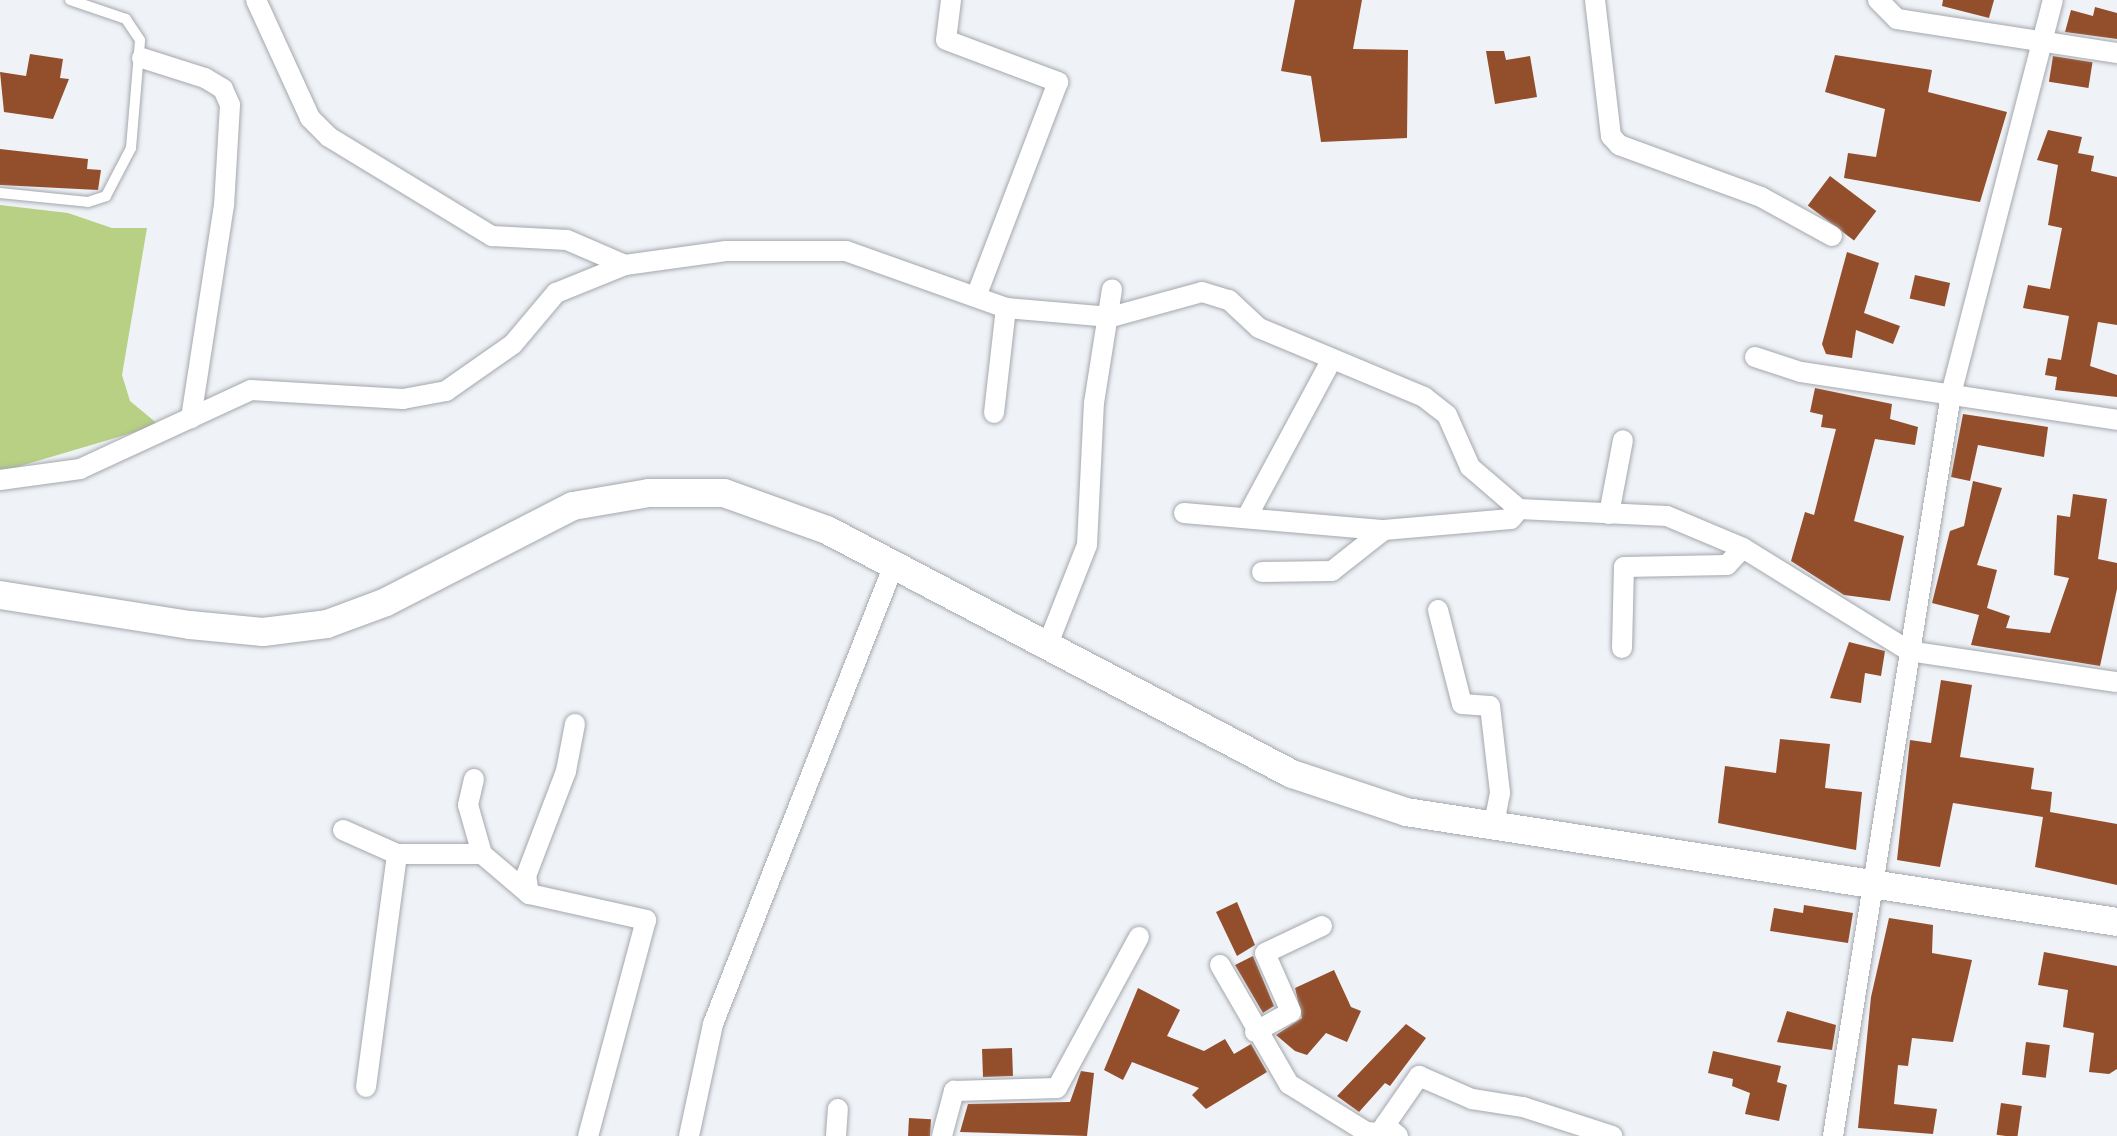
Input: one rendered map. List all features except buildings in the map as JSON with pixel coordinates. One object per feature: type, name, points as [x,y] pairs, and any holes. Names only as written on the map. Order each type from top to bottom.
[{"type":"street","points":[[256,0],[310,118],[329,137],[492,236],[567,240],[625,265]]},
{"type":"street","points":[[951,0],[946,40],[1058,82],[976,297]]},
{"type":"street","points":[[1595,0],[1611,136],[1619,145],[1761,197],[1832,236]]},
{"type":"street","points":[[1878,0],[1897,19],[2117,53]]},
{"type":"street","points":[[1833,1136],[1951,394],[2053,0]]},
{"type":"street","points":[[142,58],[205,78],[223,89],[230,105],[224,205],[191,418]]},
{"type":"street","points":[[0,480],[80,469],[251,390],[403,399],[446,391],[513,344],[556,293],[625,265],[726,251],[846,251],[1006,308],[1111,317],[1202,292],[1229,300],[1259,328],[1424,397],[1447,415],[1470,467],[1519,509],[1667,516],[1743,548],[1909,651],[2117,682]]},
{"type":"street","points":[[1048,644],[1087,545],[1094,403],[1111,317],[1112,289]]},
{"type":"street","points":[[994,413],[1006,308]]},
{"type":"street","points":[[1755,357],[1801,372],[2117,420]]},
{"type":"street","points":[[1248,515],[1332,359]]},
{"type":"street","points":[[1609,514],[1623,440]]},
{"type":"street","points":[[0,595],[234,629],[327,624],[386,602],[573,506],[649,493],[724,493],[827,530],[1292,774],[1406,812],[2117,922]]},
{"type":"street","points":[[1184,513],[1248,515],[1384,530],[1511,519],[1519,509]]},
{"type":"street","points":[[1262,572],[1332,571],[1384,530]]},
{"type":"street","points":[[1622,648],[1624,567],[1727,565],[1743,548]]},
{"type":"street","points":[[689,1136],[713,1024],[894,565]]},
{"type":"street","points":[[1438,610],[1462,704],[1490,706],[1500,793],[1494,824]]},
{"type":"street","points":[[529,894],[526,876],[566,771],[575,724]]},
{"type":"street","points":[[474,779],[468,805],[482,854],[529,894],[646,920],[588,1136]]},
{"type":"street","points":[[343,830],[397,854],[482,854]]},
{"type":"street","points":[[366,1087],[397,854]]},
{"type":"street","points":[[1255,1032],[1291,1012],[1265,953],[1322,926]]},
{"type":"street","points":[[942,1136],[954,1091],[1057,1088],[1139,937]]},
{"type":"street","points":[[1220,965],[1255,1032],[1289,1084],[1366,1132],[1391,1131],[1419,1076],[1472,1099],[1612,1136]]},
{"type":"street","points":[[836,1136],[838,1109]]},
{"type":"lane","points":[[0,193],[88,202],[106,196],[131,148],[142,58],[126,19],[70,0]]},
{"type":"green space","points":[[0,205],[68,213],[112,228],[147,228],[122,375],[130,401],[159,425],[0,472]]}]
